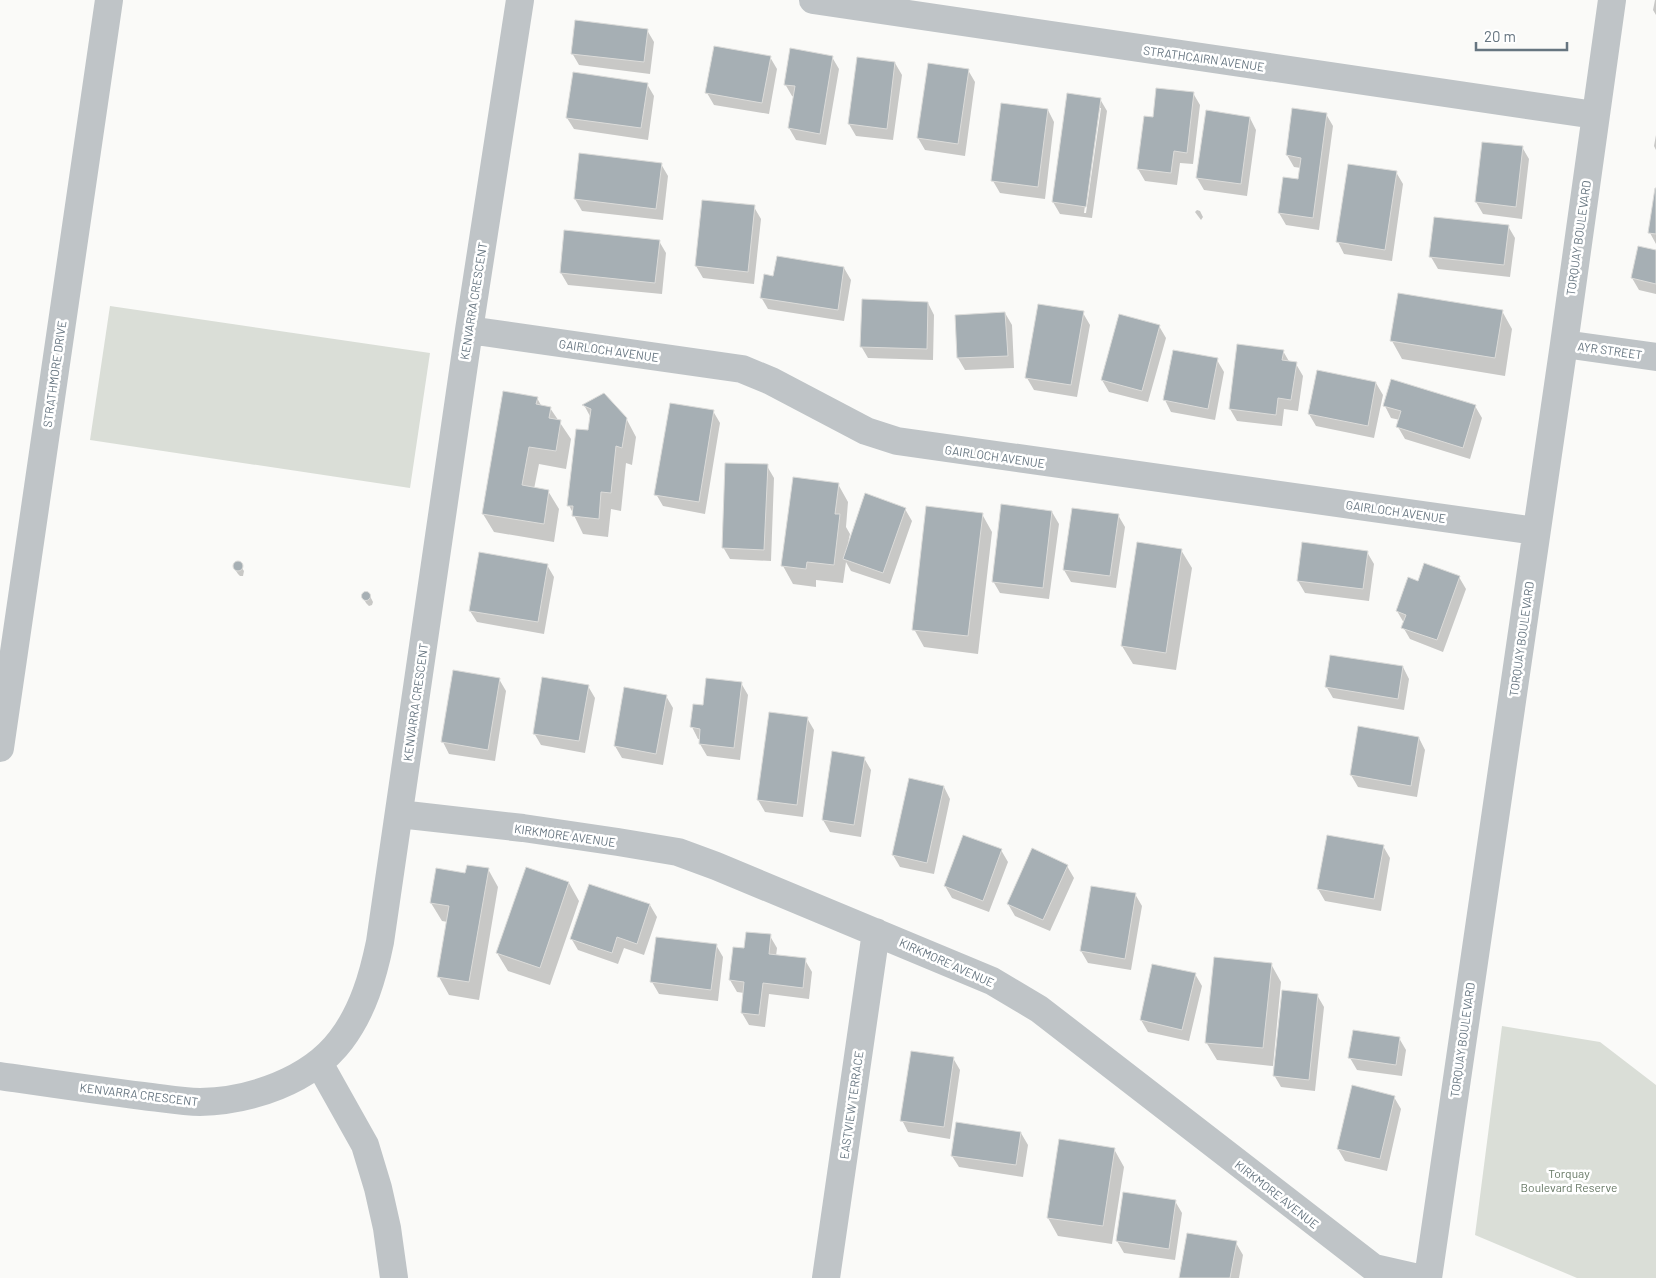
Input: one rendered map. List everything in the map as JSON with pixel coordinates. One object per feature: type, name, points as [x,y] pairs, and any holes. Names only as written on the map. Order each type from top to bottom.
[{"type":"street","name":"STRATHMORE DRIVE","points":[[0,748],[109,0]]},
{"type":"street","name":"KENVARRA CRESCENT","points":[[0,1076],[199,1102],[237,1098],[298,1078],[319,1064],[341,1040],[359,1010],[373,977],[380,942],[469,330],[520,0]]},
{"type":"street","name":"STRATHCAIRN AVENUE","points":[[813,0],[1595,115]]},
{"type":"street","name":"TORQUAY BOULEVARD","points":[[1428,1278],[1564,344],[1612,0]]},
{"type":"street","name":"GAIRLOCH AVENUE","points":[[469,330],[742,369],[771,381],[866,431],[897,441],[1536,531]]},
{"type":"street","name":"AYR STREET","points":[[1564,344],[1656,357]]},
{"type":"street","name":"KIRKMORE AVENUE","points":[[399,814],[523,828],[678,852],[992,981],[1039,1009],[1374,1268],[1418,1278]]},
{"type":"street","name":"EASTVIEW TERRACE","points":[[826,1278],[876,932]]},
{"type":"street","points":[[319,1064],[365,1144],[387,1228],[394,1278]]},
{"type":"green space","points":[[110,306],[430,353],[410,488],[90,440]]},
{"type":"green space","name":"Torquay Boulevard Reserve","points":[[1502,1026],[1600,1042],[1656,1085],[1656,1278],[1577,1278],[1475,1235]]},
{"type":"building","points":[[575,20],[648,29],[644,62],[571,54]]},
{"type":"building","points":[[714,46],[771,56],[762,103],[705,93]]},
{"type":"building","points":[[790,48],[833,56],[820,134],[788,128],[795,86],[784,85]]},
{"type":"building","points":[[857,57],[895,62],[887,129],[848,124]]},
{"type":"building","points":[[928,63],[969,69],[958,144],[917,138]]},
{"type":"building","points":[[573,72],[648,83],[641,128],[566,118]]},
{"type":"building","points":[[1156,88],[1194,92],[1187,153],[1174,151],[1171,173],[1137,169],[1144,116],[1153,117]]},
{"type":"building","points":[[1067,93],[1101,98],[1086,207],[1052,202]]},
{"type":"building","points":[[1001,103],[1048,109],[1038,187],[991,181]]},
{"type":"building","points":[[1292,108],[1327,113],[1313,218],[1278,213],[1283,177],[1298,179],[1301,158],[1286,155]]},
{"type":"building","points":[[1206,110],[1250,117],[1241,184],[1196,178]]},
{"type":"building","points":[[1482,142],[1523,146],[1516,207],[1475,202]]},
{"type":"building","points":[[579,153],[662,163],[656,209],[574,199]]},
{"type":"building","points":[[1348,164],[1397,171],[1385,250],[1336,242]]},
{"type":"building","points":[[1656,188],[1656,234],[1648,233]]},
{"type":"building","points":[[702,200],[755,205],[748,272],[695,266]]},
{"type":"building","points":[[1434,217],[1509,225],[1504,265],[1429,257]]},
{"type":"building","points":[[564,230],[660,240],[655,283],[560,273]]},
{"type":"building","points":[[1638,246],[1656,250],[1656,284],[1631,278]]},
{"type":"building","points":[[777,256],[844,267],[838,310],[760,298],[764,274],[773,276]]},
{"type":"building","points":[[1398,293],[1503,310],[1495,358],[1390,341]]},
{"type":"building","points":[[862,299],[928,302],[927,349],[860,347]]},
{"type":"building","points":[[1038,304],[1084,311],[1071,385],[1025,378]]},
{"type":"building","points":[[1005,312],[1008,356],[957,358],[955,315]]},
{"type":"building","points":[[1119,314],[1160,325],[1142,391],[1101,380]]},
{"type":"building","points":[[1237,344],[1284,350],[1282,360],[1297,362],[1291,400],[1278,398],[1276,415],[1229,409]]},
{"type":"building","points":[[1173,350],[1218,358],[1208,409],[1163,400]]},
{"type":"building","points":[[1317,370],[1376,382],[1368,426],[1308,414]]},
{"type":"building","points":[[1391,379],[1476,405],[1463,448],[1396,427],[1401,411],[1383,406]]},
{"type":"building","points":[[503,391],[538,397],[536,404],[551,407],[549,418],[561,420],[556,451],[529,447],[522,485],[549,490],[544,524],[482,514]]},
{"type":"building","points":[[604,393],[627,418],[622,448],[616,446],[611,493],[601,492],[599,519],[572,516],[573,506],[567,506],[576,429],[588,430],[591,409],[582,405]]},
{"type":"building","points":[[670,403],[714,410],[699,502],[654,495]]},
{"type":"building","points":[[725,463],[768,464],[764,550],[722,548]]},
{"type":"building","points":[[793,477],[839,483],[835,514],[840,514],[834,565],[807,562],[806,569],[781,566]]},
{"type":"building","points":[[865,493],[906,508],[883,573],[843,559]]},
{"type":"building","points":[[1001,504],[1052,511],[1043,588],[992,582]]},
{"type":"building","points":[[926,506],[983,513],[968,636],[912,630]]},
{"type":"building","points":[[1072,508],[1119,514],[1110,576],[1063,570]]},
{"type":"building","points":[[1137,542],[1182,549],[1166,653],[1121,646]]},
{"type":"building","points":[[1302,542],[1368,551],[1363,589],[1297,581]]},
{"type":"building","points":[[479,552],[548,564],[538,622],[469,611]]},
{"type":"building","points":[[238,561],[243,566],[238,571],[233,566]]},
{"type":"building","points":[[1424,563],[1460,576],[1437,640],[1401,628],[1406,615],[1396,611],[1408,577],[1418,581]]},
{"type":"building","points":[[366,591],[371,596],[366,601],[361,596]]},
{"type":"building","points":[[1330,655],[1403,666],[1398,699],[1325,687]]},
{"type":"building","points":[[453,670],[500,678],[488,750],[441,742]]},
{"type":"building","points":[[542,677],[589,685],[579,741],[533,734]]},
{"type":"building","points":[[706,678],[742,682],[734,748],[699,744],[700,729],[690,727],[693,704],[703,705]]},
{"type":"building","points":[[624,687],[667,695],[656,754],[614,746]]},
{"type":"building","points":[[769,712],[808,717],[797,805],[757,800]]},
{"type":"building","points":[[1358,726],[1419,737],[1411,786],[1350,775]]},
{"type":"building","points":[[832,751],[865,757],[854,825],[822,820]]},
{"type":"building","points":[[909,778],[944,786],[927,863],[892,855]]},
{"type":"building","points":[[963,835],[1002,849],[983,901],[944,886]]},
{"type":"building","points":[[1327,835],[1384,845],[1374,899],[1317,889]]},
{"type":"building","points":[[1032,848],[1068,865],[1043,920],[1007,904]]},
{"type":"building","points":[[467,865],[489,868],[469,982],[437,977],[449,906],[430,903],[436,868],[465,873]]},
{"type":"building","points":[[526,867],[569,882],[540,968],[496,953]]},
{"type":"building","points":[[589,884],[650,904],[637,944],[617,937],[612,953],[570,939]]},
{"type":"building","points":[[1091,886],[1136,893],[1125,959],[1080,951]]},
{"type":"building","points":[[746,932],[771,934],[769,954],[806,958],[803,988],[763,983],[759,1015],[741,1013],[744,982],[729,980],[733,947],[744,948]]},
{"type":"building","points":[[656,937],[717,944],[711,990],[650,982]]},
{"type":"building","points":[[1214,957],[1272,963],[1263,1048],[1205,1043]]},
{"type":"building","points":[[1152,964],[1196,973],[1182,1030],[1140,1020]]},
{"type":"building","points":[[1282,990],[1318,994],[1309,1080],[1273,1076]]},
{"type":"building","points":[[1353,1030],[1400,1037],[1396,1065],[1348,1058]]},
{"type":"building","points":[[911,1051],[954,1057],[944,1127],[900,1121]]},
{"type":"building","points":[[1352,1085],[1395,1096],[1380,1159],[1337,1149]]},
{"type":"building","points":[[956,1122],[1021,1132],[1016,1165],[951,1156]]},
{"type":"building","points":[[1059,1139],[1115,1148],[1103,1226],[1047,1218]]},
{"type":"building","points":[[1123,1192],[1176,1200],[1169,1249],[1116,1241]]},
{"type":"building","points":[[1187,1233],[1237,1241],[1230,1278],[1179,1278]]}]
